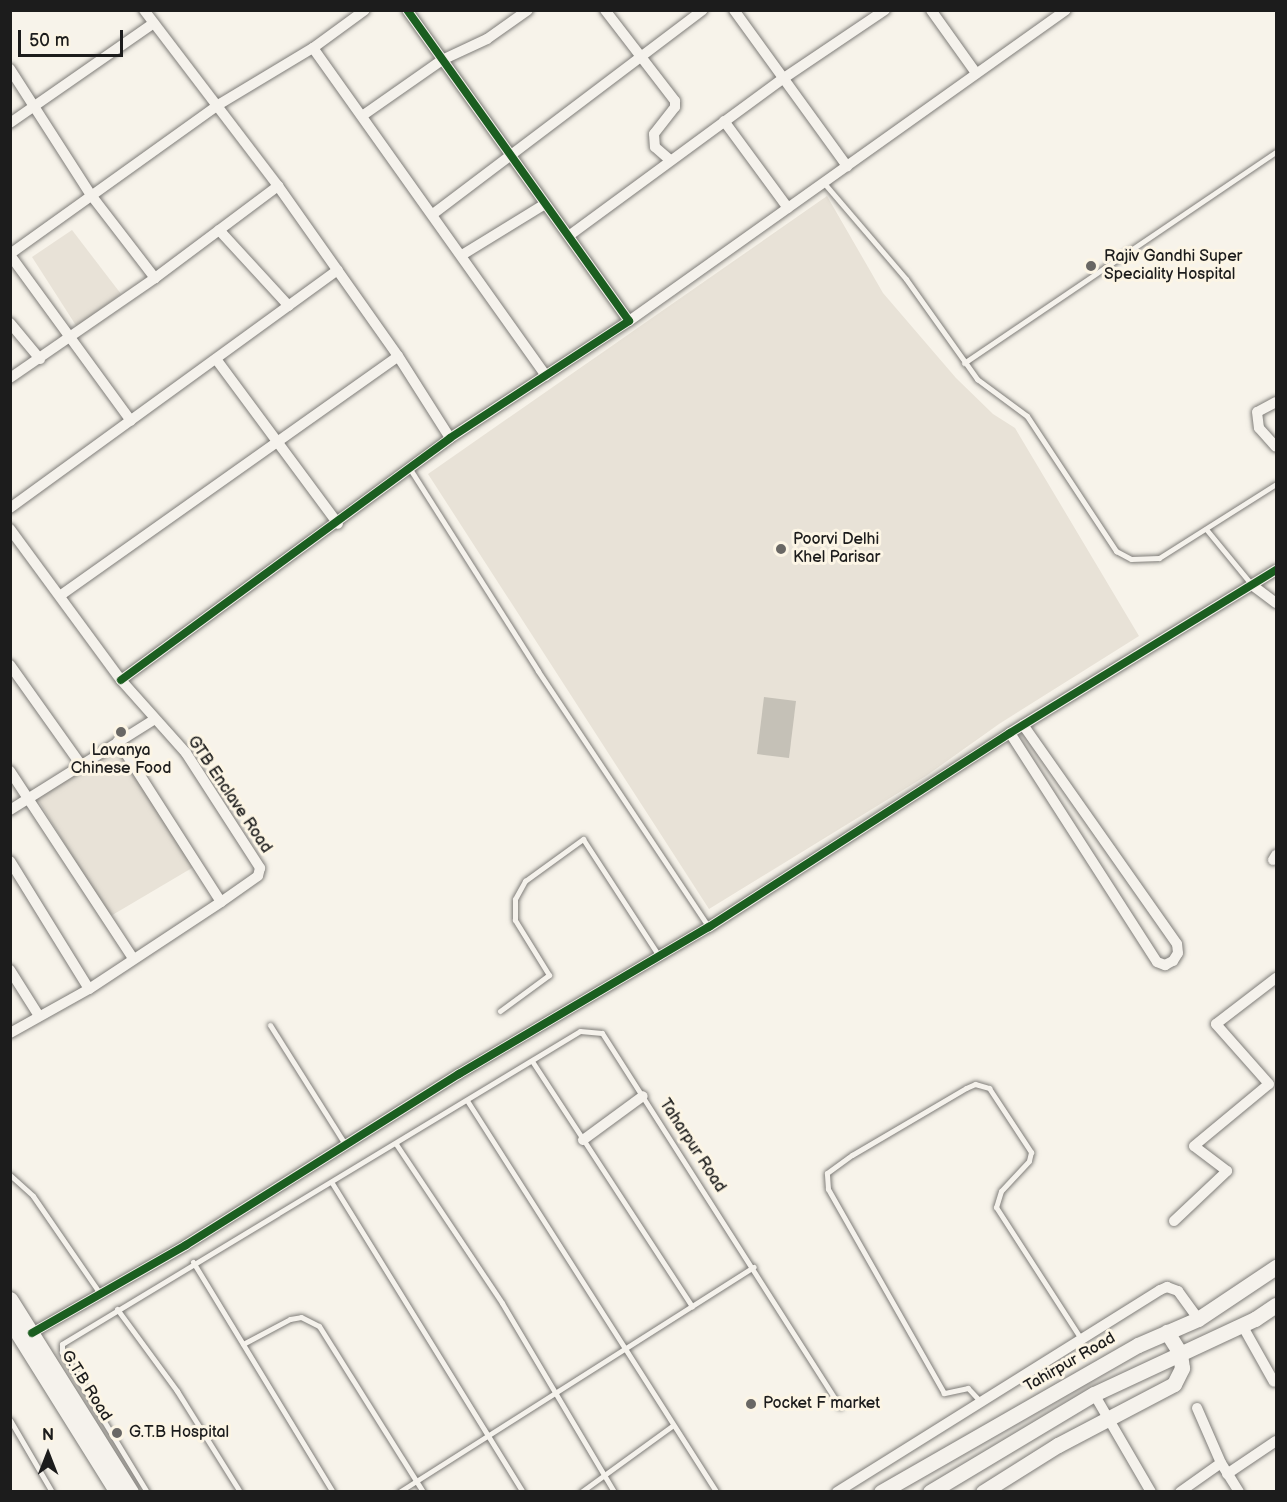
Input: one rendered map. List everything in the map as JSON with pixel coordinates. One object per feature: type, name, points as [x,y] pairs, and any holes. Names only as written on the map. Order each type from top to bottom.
[{"type":"main road","name":"Tahirpur Road","points":[[881,1491],[1138,1345],[1198,1319],[1276,1267]]},
{"type":"main road","name":"G.T.B Road","points":[[10,1299],[131,1491]]},
{"type":"main road","points":[[930,1491],[1094,1394],[1242,1325],[1276,1305]]},
{"type":"main road","name":"G.T.B Road","points":[[10,1321],[117,1491]]},
{"type":"main road","points":[[983,1491],[1174,1384],[1182,1368],[1180,1353],[1167,1332]]},
{"type":"street","points":[[144,10],[278,186],[398,356],[450,438]]},
{"type":"street","points":[[130,421],[72,337],[10,254],[218,105],[313,48],[365,10]]},
{"type":"street","points":[[407,10],[545,204],[570,235],[629,321]]},
{"type":"street","points":[[362,116],[442,60],[487,39],[528,10]]},
{"type":"street","points":[[605,10],[675,101],[675,107],[654,134],[655,147],[670,160]]},
{"type":"street","points":[[433,214],[704,10]]},
{"type":"street","points":[[734,10],[848,166]]},
{"type":"street","points":[[570,235],[784,78],[885,10]]},
{"type":"street","points":[[931,10],[976,73]]},
{"type":"street","points":[[121,680],[338,524],[450,438],[629,321],[1066,10]]},
{"type":"street","points":[[10,123],[154,23]]},
{"type":"street","points":[[313,48],[546,376]]},
{"type":"street","points":[[10,69],[36,105],[91,195],[154,279]]},
{"type":"street","points":[[724,121],[788,208]]},
{"type":"street","points":[[10,378],[154,279],[278,186]]},
{"type":"street","points":[[462,255],[545,204]]},
{"type":"street","points":[[219,230],[289,306]]},
{"type":"street","points":[[10,508],[338,270]]},
{"type":"street","points":[[10,324],[40,359]]},
{"type":"street","points":[[61,595],[278,444],[398,356]]},
{"type":"street","points":[[216,359],[338,524]]},
{"type":"street","points":[[1276,402],[1257,412],[1259,428],[1276,447]]},
{"type":"street","name":"GTB Enclave Road","points":[[10,529],[61,595],[121,680],[186,753],[259,864],[258,876],[221,902],[89,989],[10,1033]]},
{"type":"street","points":[[32,1333],[99,1292],[206,1232],[345,1144],[709,927],[1010,733],[1276,570]]},
{"type":"street","points":[[1252,585],[1276,603]]},
{"type":"street","points":[[10,665],[81,765]]},
{"type":"street","points":[[10,810],[155,719]]},
{"type":"street","points":[[1010,733],[1157,962],[1165,965],[1173,962],[1178,953],[1177,944],[1023,725]]},
{"type":"street","points":[[118,741],[221,902]]},
{"type":"street","points":[[10,771],[133,958]]},
{"type":"street","points":[[10,861],[89,989]]},
{"type":"street","points":[[10,969],[39,1016]]},
{"type":"street","points":[[1174,1221],[1227,1171],[1194,1146],[1269,1084],[1216,1024],[1276,978]]},
{"type":"street","points":[[583,1140],[643,1096]]},
{"type":"street","points":[[837,1491],[1081,1338],[1167,1287],[1178,1291],[1198,1319]]},
{"type":"street","points":[[1242,1325],[1274,1382]]},
{"type":"street","points":[[1094,1394],[1151,1491]]},
{"type":"street","points":[[1197,1408],[1221,1463],[1239,1491]]},
{"type":"street","points":[[1227,1474],[1276,1441]]},
{"type":"street","points":[[1180,1491],[1221,1463]]},
{"type":"lane","points":[[964,363],[1276,152]]},
{"type":"lane","points":[[824,183],[906,279],[977,379],[1027,416],[1116,551],[1131,559],[1159,558],[1276,484]]},
{"type":"lane","points":[[410,469],[538,671],[709,927]]},
{"type":"lane","points":[[1206,529],[1252,585]]},
{"type":"lane","points":[[500,1011],[549,975],[515,920],[515,899],[525,881],[583,839],[659,956]]},
{"type":"lane","points":[[270,1025],[345,1144]]},
{"type":"lane","name":"Taharpur Road","points":[[193,1262],[468,1102],[580,1031],[602,1033],[840,1407]]},
{"type":"lane","points":[[532,1061],[692,1306]]},
{"type":"lane","points":[[980,1401],[968,1388],[944,1393],[828,1189],[827,1173],[852,1155],[966,1088],[975,1084],[988,1088],[1031,1152],[1029,1161],[1001,1191],[996,1207],[1081,1338]]},
{"type":"lane","points":[[468,1102],[672,1426],[716,1491]]},
{"type":"lane","points":[[396,1144],[502,1303],[614,1491]]},
{"type":"lane","points":[[10,1175],[33,1196],[99,1292]]},
{"type":"lane","points":[[332,1183],[523,1491]]},
{"type":"lane","points":[[147,1491],[62,1352],[62,1344],[193,1262],[333,1491]]},
{"type":"lane","points":[[399,1491],[753,1267]]},
{"type":"lane","points":[[117,1309],[177,1391],[240,1491]]},
{"type":"lane","points":[[243,1344],[290,1319],[312,1320],[423,1491]]},
{"type":"lane","points":[[10,1420],[52,1491]]},
{"type":"lane","points":[[581,1491],[605,1477],[672,1426]]},
{"type":"shaded area","name":"Poorvi Delhi Khel Parisar","points":[[827,196],[883,293],[956,378],[993,414],[1015,428],[1139,636],[999,724],[926,776],[709,909],[428,474]]},
{"type":"shaded area","points":[[72,230],[121,294],[77,327],[32,257]]},
{"type":"shaded area","points":[[764,697],[796,701],[789,758],[757,754]]},
{"type":"shaded area","points":[[123,743],[197,865],[109,917],[37,798]]},
{"type":"cycle path","points":[[121,680],[450,438],[629,321],[407,10]]},
{"type":"cycle path","points":[[32,1333],[186,1245],[459,1074],[709,927],[1010,733],[1276,570]]},
{"type":"place","name":"Rajiv Gandhi Super Speciality Hospital","points":[[1091,266]]},
{"type":"place","name":"Poorvi Delhi Khel Parisar","points":[[781,549]]},
{"type":"place","name":"Lavanya Chinese Food","points":[[121,732]]},
{"type":"place","name":"Pocket F market","points":[[751,1404]]},
{"type":"place","name":"G.T.B Hospital","points":[[117,1433]]}]
